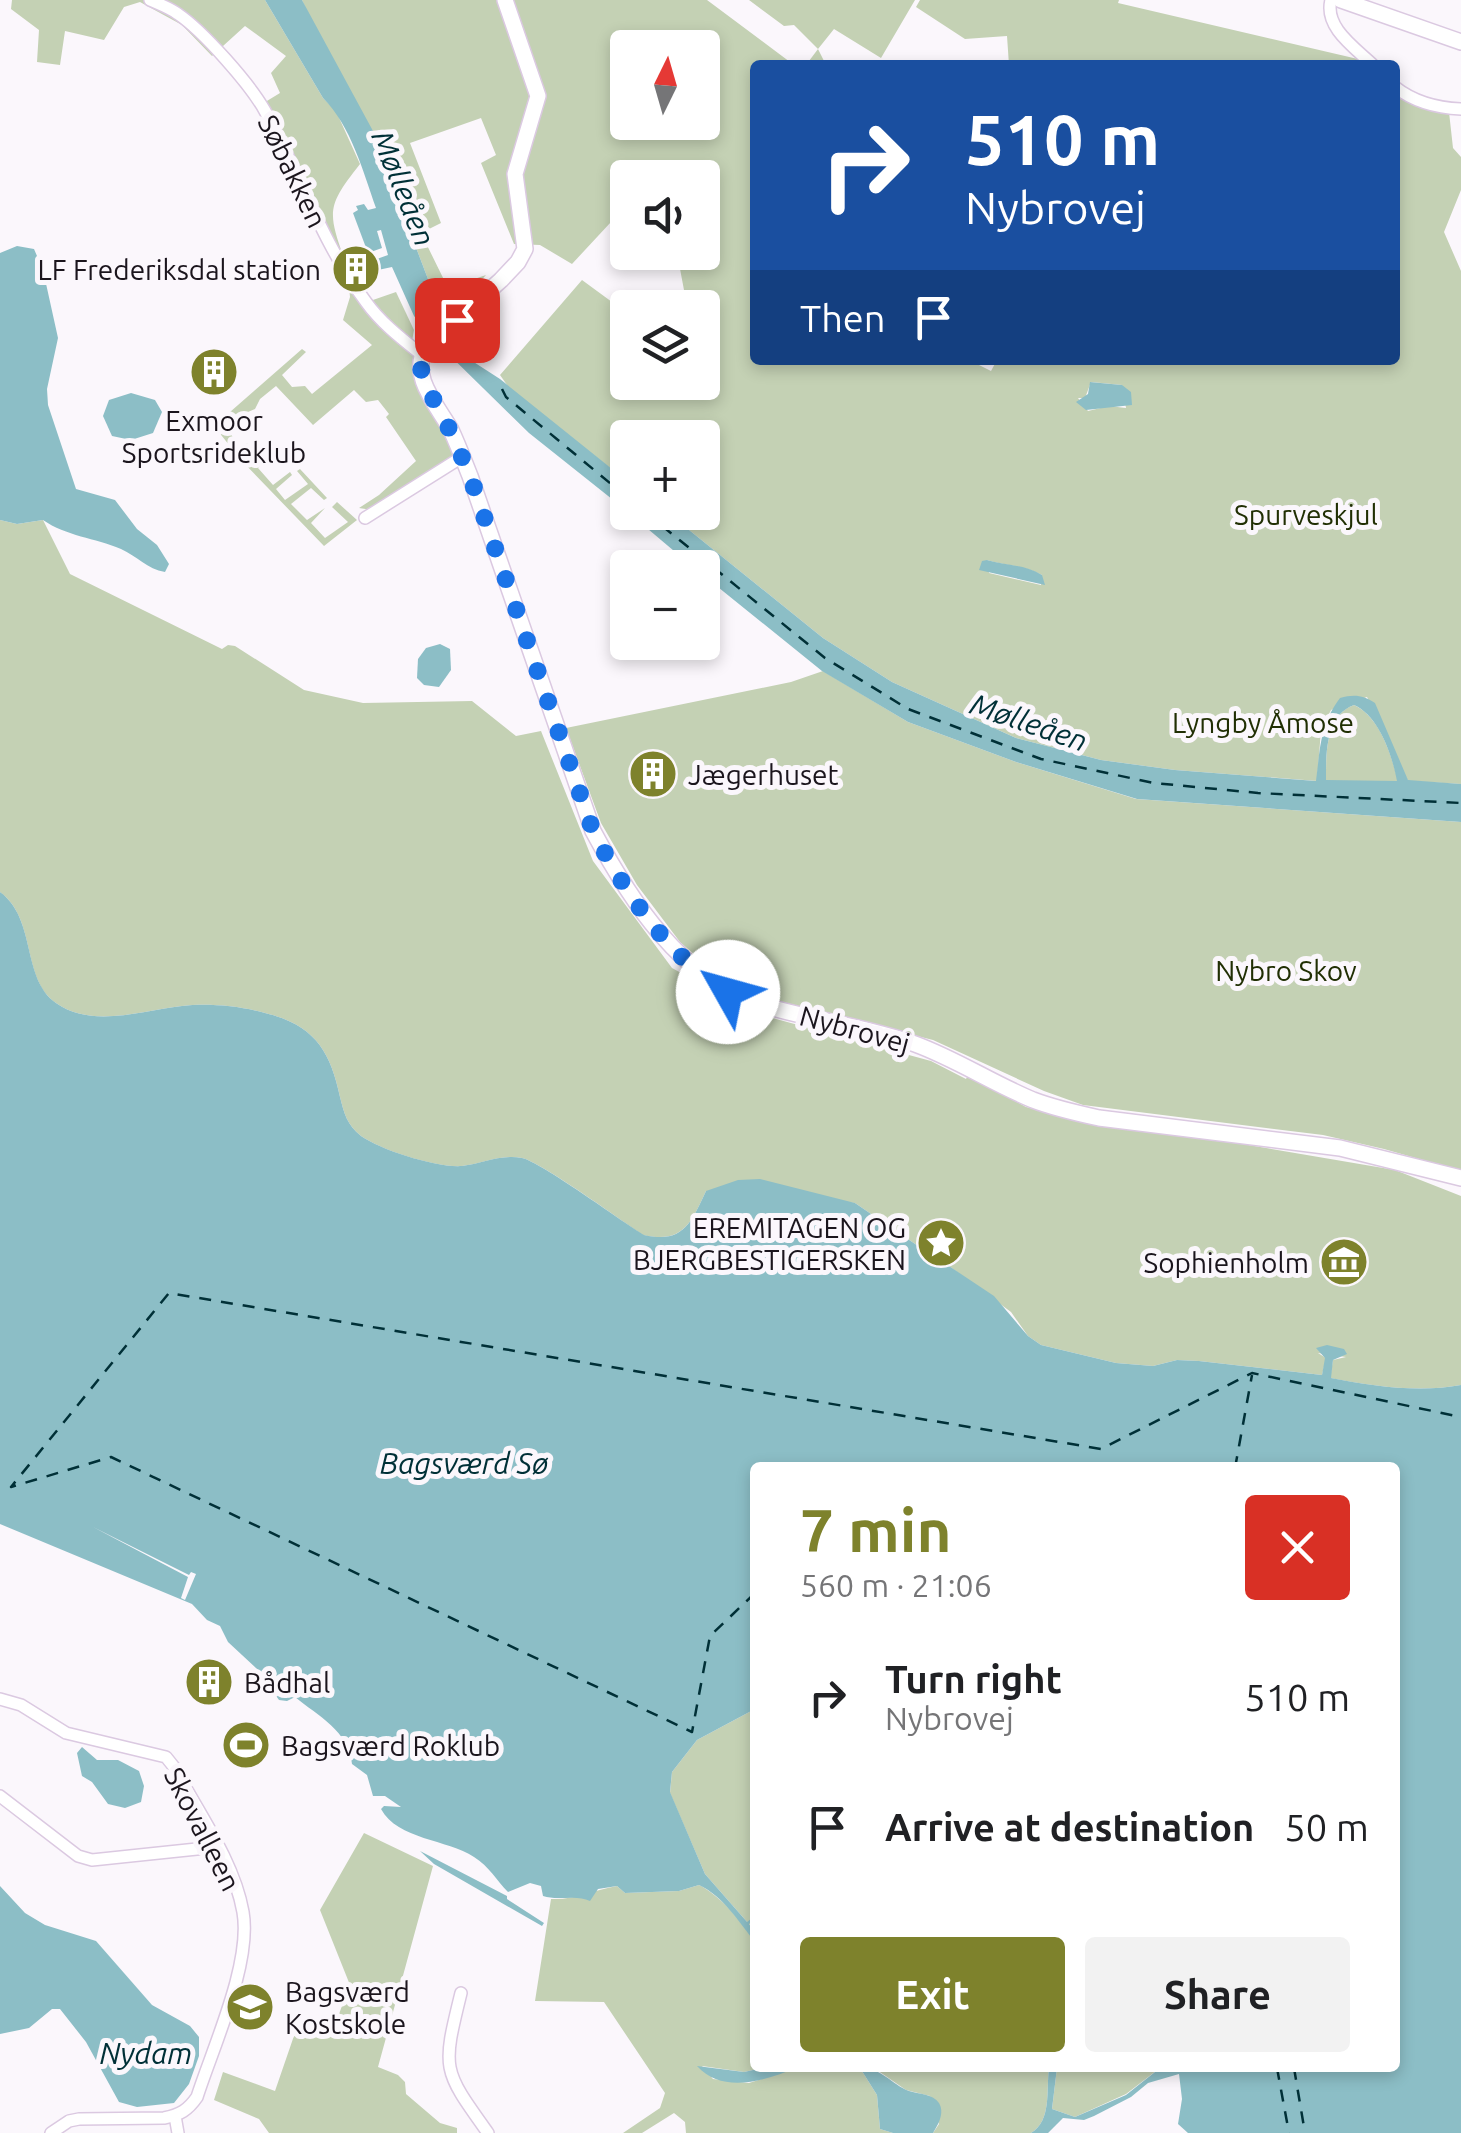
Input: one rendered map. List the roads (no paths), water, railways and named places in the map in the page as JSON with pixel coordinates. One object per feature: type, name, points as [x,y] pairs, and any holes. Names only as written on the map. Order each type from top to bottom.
[{"type":"street","name":"Søbakken","points":[[150,0],[177,13],[202,35],[253,94],[264,109],[312,214],[367,305],[426,349]]},
{"type":"street","points":[[426,349],[510,271],[525,249],[515,174],[538,96],[504,0]]},
{"type":"street","points":[[1331,0],[1330,22],[1367,60]]},
{"type":"street","points":[[1342,0],[1461,42]]},
{"type":"street","points":[[1400,90],[1428,104],[1461,109]]},
{"type":"street","name":"Nybrovej","points":[[426,349],[421,376],[462,457],[593,831],[648,918],[714,984],[760,1004],[909,1042],[1062,1110],[1340,1148],[1461,1178]]},
{"type":"street","points":[[364,518],[462,457]]},
{"type":"street","name":"Skovalleen","points":[[0,1700],[20,1705],[80,1737],[166,1757],[233,1879],[243,1916],[241,1962],[197,2096],[175,2116]]},
{"type":"street","points":[[0,1796],[78,1856],[92,1860],[216,1847]]},
{"type":"street","points":[[461,1993],[449,2040],[449,2073],[488,2133]]},
{"type":"street","points":[[51,2133],[68,2121],[80,2119],[175,2116],[178,2133]]},
{"type":"water","points":[[265,0],[302,0],[386,155],[444,321],[469,359],[500,379],[610,467],[610,497],[529,433],[429,335],[414,316],[392,267],[378,270],[374,260],[388,255],[381,230],[377,231],[382,248],[368,253],[353,213],[358,210],[356,206],[364,204],[368,210],[376,208],[355,150]]},
{"type":"water","points":[[17,246],[34,249],[43,270],[58,338],[47,389],[48,405],[76,489],[115,500],[137,529],[157,545],[169,564],[165,572],[121,549],[61,530],[43,520],[17,524],[0,520],[0,253]]},
{"type":"water","points":[[1090,382],[1122,385],[1131,392],[1132,405],[1086,410],[1076,402],[1088,394]]},
{"type":"water","points":[[131,393],[155,400],[162,412],[153,433],[131,440],[112,436],[103,416],[109,400]]},
{"type":"water","points":[[649,530],[689,530],[714,550],[673,550]]},
{"type":"water","points":[[720,555],[823,638],[892,682],[1016,738],[1101,760],[1316,781],[1322,738],[1333,708],[1340,698],[1362,697],[1375,703],[1408,780],[1461,784],[1461,822],[1137,799],[1016,762],[908,722],[822,671],[720,589]],"holes":[[[1354,705],[1371,718],[1383,737],[1397,781],[1326,780],[1327,748],[1337,718]]]},
{"type":"water","points":[[982,561],[1035,571],[1042,575],[1045,585],[979,570]]},
{"type":"water","points":[[440,644],[450,649],[451,670],[439,687],[424,685],[417,678],[418,659],[426,648]]},
{"type":"water","name":"Bagsværd Sø","points":[[0,892],[12,903],[38,979],[56,1003],[86,1015],[118,1016],[202,1005],[282,1018],[308,1032],[325,1053],[352,1128],[395,1152],[451,1166],[522,1158],[563,1180],[644,1235],[657,1237],[684,1228],[706,1191],[738,1180],[760,1179],[855,1203],[921,1248],[935,1263],[949,1266],[994,1296],[1028,1336],[1041,1345],[1116,1363],[1153,1366],[1177,1360],[1199,1361],[1322,1375],[1325,1358],[1316,1348],[1327,1345],[1344,1349],[1347,1354],[1333,1360],[1331,1378],[1412,1388],[1461,1385],[1461,2133],[1188,2133],[1178,2124],[1182,2099],[1179,2074],[1148,2083],[1131,2097],[1084,2120],[1063,2118],[1048,2133],[1031,2133],[1045,2113],[1049,2072],[1057,2072],[1052,2109],[1075,2117],[1126,2095],[1155,2072],[1400,2072],[1400,1462],[750,1462],[750,1712],[697,1740],[672,1772],[670,1792],[705,1874],[750,1925],[750,1935],[723,1903],[699,1885],[679,1891],[625,1893],[617,1886],[598,1889],[590,1901],[543,1896],[541,1886],[530,1883],[508,1892],[474,1857],[411,1833],[389,1819],[381,1809],[384,1806],[401,1807],[385,1796],[373,1796],[367,1775],[352,1764],[339,1733],[295,1697],[279,1700],[256,1668],[228,1642],[220,1626],[207,1620],[192,1604],[0,1524]]},
{"type":"water","points":[[82,1747],[97,1760],[118,1760],[139,1771],[144,1786],[141,1802],[125,1808],[108,1804],[92,1782],[82,1776],[77,1753]]},
{"type":"water","points":[[420,1851],[507,1896],[544,1923],[542,1926],[434,1864]]},
{"type":"water","name":"Nydam","points":[[0,1886],[25,1913],[45,1925],[96,1941],[152,2005],[190,2026],[199,2037],[199,2056],[189,2084],[174,2103],[137,2107],[119,2102],[86,2042],[60,2009],[52,2009],[29,2028],[0,2034]]},
{"type":"water","points":[[697,2066],[785,2072],[732,2083],[707,2075]]},
{"type":"water","points":[[863,2072],[878,2072],[909,2091],[936,2100],[941,2107],[939,2123],[933,2133],[893,2133],[880,2129],[877,2095]]},
{"type":"place","name":"LF Frederiksdal station","points":[[356,269]]},
{"type":"place","name":"Exmoor Sportsrideklub","points":[[214,372]]},
{"type":"place","name":"Jægerhuset","points":[[653,774]]},
{"type":"place","name":"EREMITAGEN OG BJERGBESTIGERSKEN","points":[[941,1243]]},
{"type":"place","name":"Sophienholm","points":[[1344,1262]]},
{"type":"place","name":"Bådhal","points":[[209,1682]]},
{"type":"place","name":"Bagsværd Roklub","points":[[246,1745]]},
{"type":"place","name":"Bagsværd Kostskole","points":[[250,2007]]},
{"type":"water label","name":"Mølleåen","points":[[404,188]]},
{"type":"water label","name":"Mølleåen","points":[[1029,722]]},
{"type":"park label","name":"Spurveskjul","points":[[1306,514]]},
{"type":"park label","name":"Lyngby Åmose","points":[[1263,722]]},
{"type":"park label","name":"Nybro Skov","points":[[1286,970]]}]
